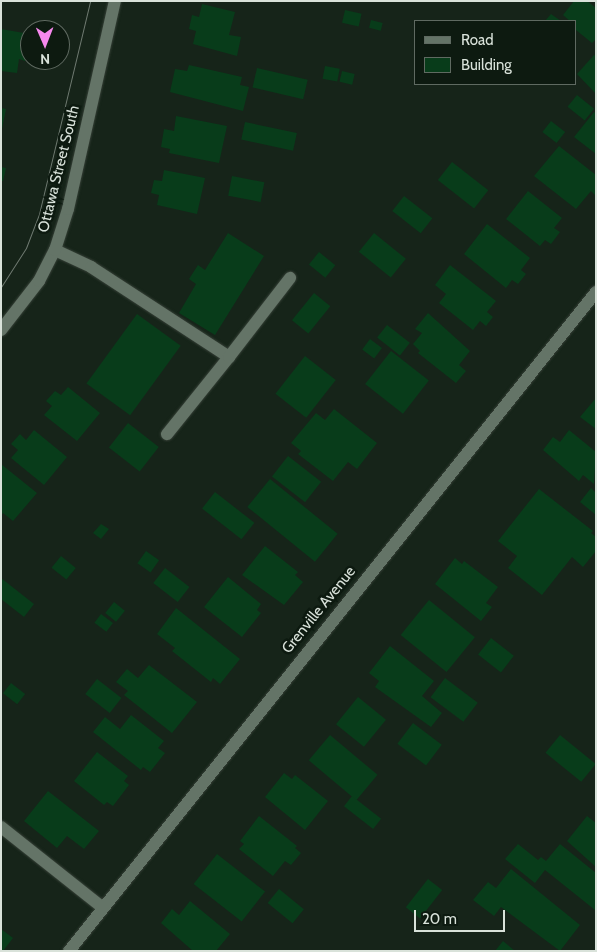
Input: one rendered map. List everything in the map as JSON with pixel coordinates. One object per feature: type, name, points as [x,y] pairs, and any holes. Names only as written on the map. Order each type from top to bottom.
[{"type":"street","name":"Ottawa Street South","points":[[1,330],[39,281],[55,250],[68,209],[115,1]]},
{"type":"street","points":[[55,250],[91,267],[229,357]]},
{"type":"street","points":[[167,434],[290,278]]},
{"type":"street","name":"Grenville Avenue","points":[[69,951],[102,907],[596,292]]},
{"type":"street","points":[[1,827],[102,907]]},
{"type":"building","points":[[574,1],[587,1],[596,8],[596,39],[592,43],[577,31],[577,20],[569,20],[563,15]]},
{"type":"building","points":[[202,4],[235,12],[229,35],[241,37],[237,56],[193,44],[196,31],[189,29],[192,15],[199,17]]},
{"type":"building","points":[[345,10],[362,14],[359,26],[342,23]]},
{"type":"building","points":[[551,14],[560,20],[546,20]]},
{"type":"building","points":[[371,20],[383,23],[381,31],[369,28]]},
{"type":"building","points":[[1,29],[20,32],[20,59],[17,73],[1,71]]},
{"type":"building","points":[[594,55],[596,56],[596,94],[577,74]]},
{"type":"building","points":[[189,65],[242,77],[240,85],[249,87],[243,111],[170,92],[175,69],[187,71]]},
{"type":"building","points":[[325,66],[340,69],[337,82],[323,79]]},
{"type":"building","points":[[257,68],[308,80],[303,99],[253,87]]},
{"type":"building","points":[[342,71],[355,74],[352,85],[340,82]]},
{"type":"building","points":[[577,95],[594,109],[585,121],[568,107]]},
{"type":"building","points":[[1,108],[6,109],[2,129],[1,129]]},
{"type":"building","points":[[594,112],[596,114],[596,154],[574,137]]},
{"type":"building","points":[[176,116],[227,126],[219,163],[169,153],[170,149],[161,147],[164,129],[174,131]]},
{"type":"building","points":[[551,121],[565,132],[557,143],[542,132]]},
{"type":"building","points":[[245,122],[297,133],[293,151],[241,140]]},
{"type":"building","points":[[559,146],[596,175],[596,196],[591,191],[576,209],[534,176]]},
{"type":"building","points":[[452,162],[488,190],[474,208],[438,180]]},
{"type":"building","points":[[1,167],[6,168],[3,181],[1,181]]},
{"type":"building","points":[[164,170],[205,178],[197,214],[157,205],[159,195],[151,193],[154,180],[162,181]]},
{"type":"building","points":[[232,176],[264,182],[261,202],[228,196]]},
{"type":"building","points":[[528,191],[562,218],[554,228],[560,232],[551,244],[545,240],[540,246],[506,219]]},
{"type":"building","points":[[404,196],[432,218],[421,233],[392,211]]},
{"type":"building","points":[[487,224],[530,258],[521,270],[526,274],[518,284],[512,280],[506,288],[464,254]]},
{"type":"building","points":[[228,233],[264,256],[215,335],[179,313],[196,284],[189,279],[198,265],[205,270]]},
{"type":"building","points":[[374,233],[406,259],[391,277],[359,252]]},
{"type":"building","points":[[319,252],[335,265],[325,278],[309,264]]},
{"type":"building","points":[[450,265],[496,301],[487,312],[493,317],[486,326],[480,321],[473,330],[439,303],[446,294],[435,285]]},
{"type":"building","points":[[314,293],[330,306],[308,333],[292,320]]},
{"type":"building","points":[[428,313],[470,351],[459,365],[466,371],[456,383],[418,353],[420,351],[413,344],[422,333],[415,329]]},
{"type":"building","points":[[137,314],[181,346],[130,415],[86,384]]},
{"type":"building","points":[[387,325],[410,343],[400,355],[377,338]]},
{"type":"building","points":[[370,339],[382,348],[374,358],[362,349]]},
{"type":"building","points":[[391,351],[429,381],[403,414],[365,384]]},
{"type":"building","points":[[305,356],[336,380],[306,418],[275,394]]},
{"type":"building","points":[[68,387],[100,413],[77,441],[44,415],[52,406],[46,401],[55,391],[61,395]]},
{"type":"building","points":[[596,398],[596,429],[580,417]]},
{"type":"building","points":[[334,409],[377,443],[357,469],[348,462],[333,481],[298,454],[301,451],[291,443],[316,413],[325,420]]},
{"type":"building","points":[[128,423],[159,447],[140,471],[109,447]]},
{"type":"building","points":[[34,430],[67,457],[44,485],[11,458],[18,450],[11,444],[20,434],[26,440]]},
{"type":"building","points":[[569,430],[596,452],[594,484],[583,475],[579,481],[543,450],[553,437],[560,442]]},
{"type":"building","points":[[288,456],[321,482],[305,502],[272,476]]},
{"type":"building","points":[[1,464],[37,493],[13,521],[3,513],[1,516]]},
{"type":"building","points":[[270,479],[338,534],[315,562],[247,507]]},
{"type":"building","points":[[591,488],[596,493],[596,515],[580,502]]},
{"type":"building","points":[[539,489],[593,531],[591,533],[596,537],[596,551],[583,567],[572,557],[542,595],[508,568],[517,556],[498,541]]},
{"type":"building","points":[[215,492],[254,523],[241,539],[202,509]]},
{"type":"building","points":[[101,524],[109,529],[101,539],[93,533]]},
{"type":"building","points":[[265,546],[298,572],[295,575],[303,582],[284,605],[242,575]]},
{"type":"building","points":[[146,551],[159,560],[151,572],[137,563]]},
{"type":"building","points":[[61,556],[76,568],[66,580],[52,568]]},
{"type":"building","points":[[455,558],[462,564],[464,561],[498,587],[486,603],[492,607],[481,621],[435,584]]},
{"type":"building","points":[[165,568],[189,587],[178,602],[153,583]]},
{"type":"building","points":[[228,577],[261,604],[257,610],[261,613],[242,637],[204,607]]},
{"type":"building","points":[[1,578],[34,604],[24,617],[1,599]]},
{"type":"building","points":[[429,600],[475,637],[447,672],[401,635]]},
{"type":"building","points":[[114,602],[125,611],[116,622],[105,613]]},
{"type":"building","points":[[176,608],[240,659],[220,684],[213,678],[211,682],[172,651],[175,648],[157,634]]},
{"type":"building","points":[[101,614],[113,623],[106,632],[94,623]]},
{"type":"building","points":[[491,638],[514,656],[501,672],[478,655]]},
{"type":"building","points":[[390,646],[434,681],[422,696],[442,713],[431,727],[375,687],[379,681],[369,673]]},
{"type":"building","points":[[149,665],[197,702],[172,733],[124,695],[128,691],[116,682],[127,669],[138,678]]},
{"type":"building","points":[[445,678],[478,703],[463,722],[431,697]]},
{"type":"building","points":[[97,679],[121,698],[110,713],[85,694]]},
{"type":"building","points":[[11,683],[25,694],[17,704],[3,693]]},
{"type":"building","points":[[358,697],[386,720],[364,747],[336,724]]},
{"type":"building","points":[[131,715],[164,741],[158,748],[165,753],[150,772],[143,767],[141,770],[93,732],[105,717],[120,729]]},
{"type":"building","points":[[413,723],[442,745],[426,765],[397,744]]},
{"type":"building","points":[[330,735],[377,775],[356,800],[309,760]]},
{"type":"building","points":[[560,735],[596,764],[581,782],[546,753]]},
{"type":"building","points":[[97,752],[128,776],[124,781],[129,785],[113,806],[107,802],[104,805],[74,781]]},
{"type":"building","points":[[284,773],[292,779],[295,775],[328,801],[305,830],[265,797]]},
{"type":"building","points":[[48,791],[99,831],[84,849],[67,836],[57,848],[24,821]]},
{"type":"building","points":[[352,796],[381,819],[373,829],[344,806]]},
{"type":"building","points":[[259,816],[297,846],[295,848],[301,853],[291,865],[285,861],[273,876],[239,849],[244,844],[240,841]]},
{"type":"building","points":[[587,816],[596,823],[596,867],[567,841]]},
{"type":"building","points":[[518,844],[538,860],[541,857],[546,861],[560,844],[596,873],[595,910],[545,870],[535,883],[505,859]]},
{"type":"building","points":[[217,854],[265,892],[242,921],[194,884]]},
{"type":"building","points":[[511,869],[580,925],[560,951],[501,907],[494,916],[473,900],[488,882],[496,888]]},
{"type":"building","points":[[428,879],[442,890],[420,918],[406,907]]},
{"type":"building","points":[[279,889],[304,909],[293,923],[268,903]]},
{"type":"building","points":[[190,901],[230,934],[216,951],[193,951],[161,923],[172,909],[179,915]]},
{"type":"building","points":[[1,929],[13,938],[3,951],[1,951]]},
{"type":"building","points":[[503,941],[515,951],[495,951]]},
{"type":"tram line","points":[[1,287],[26,248],[39,214],[90,1]]}]
